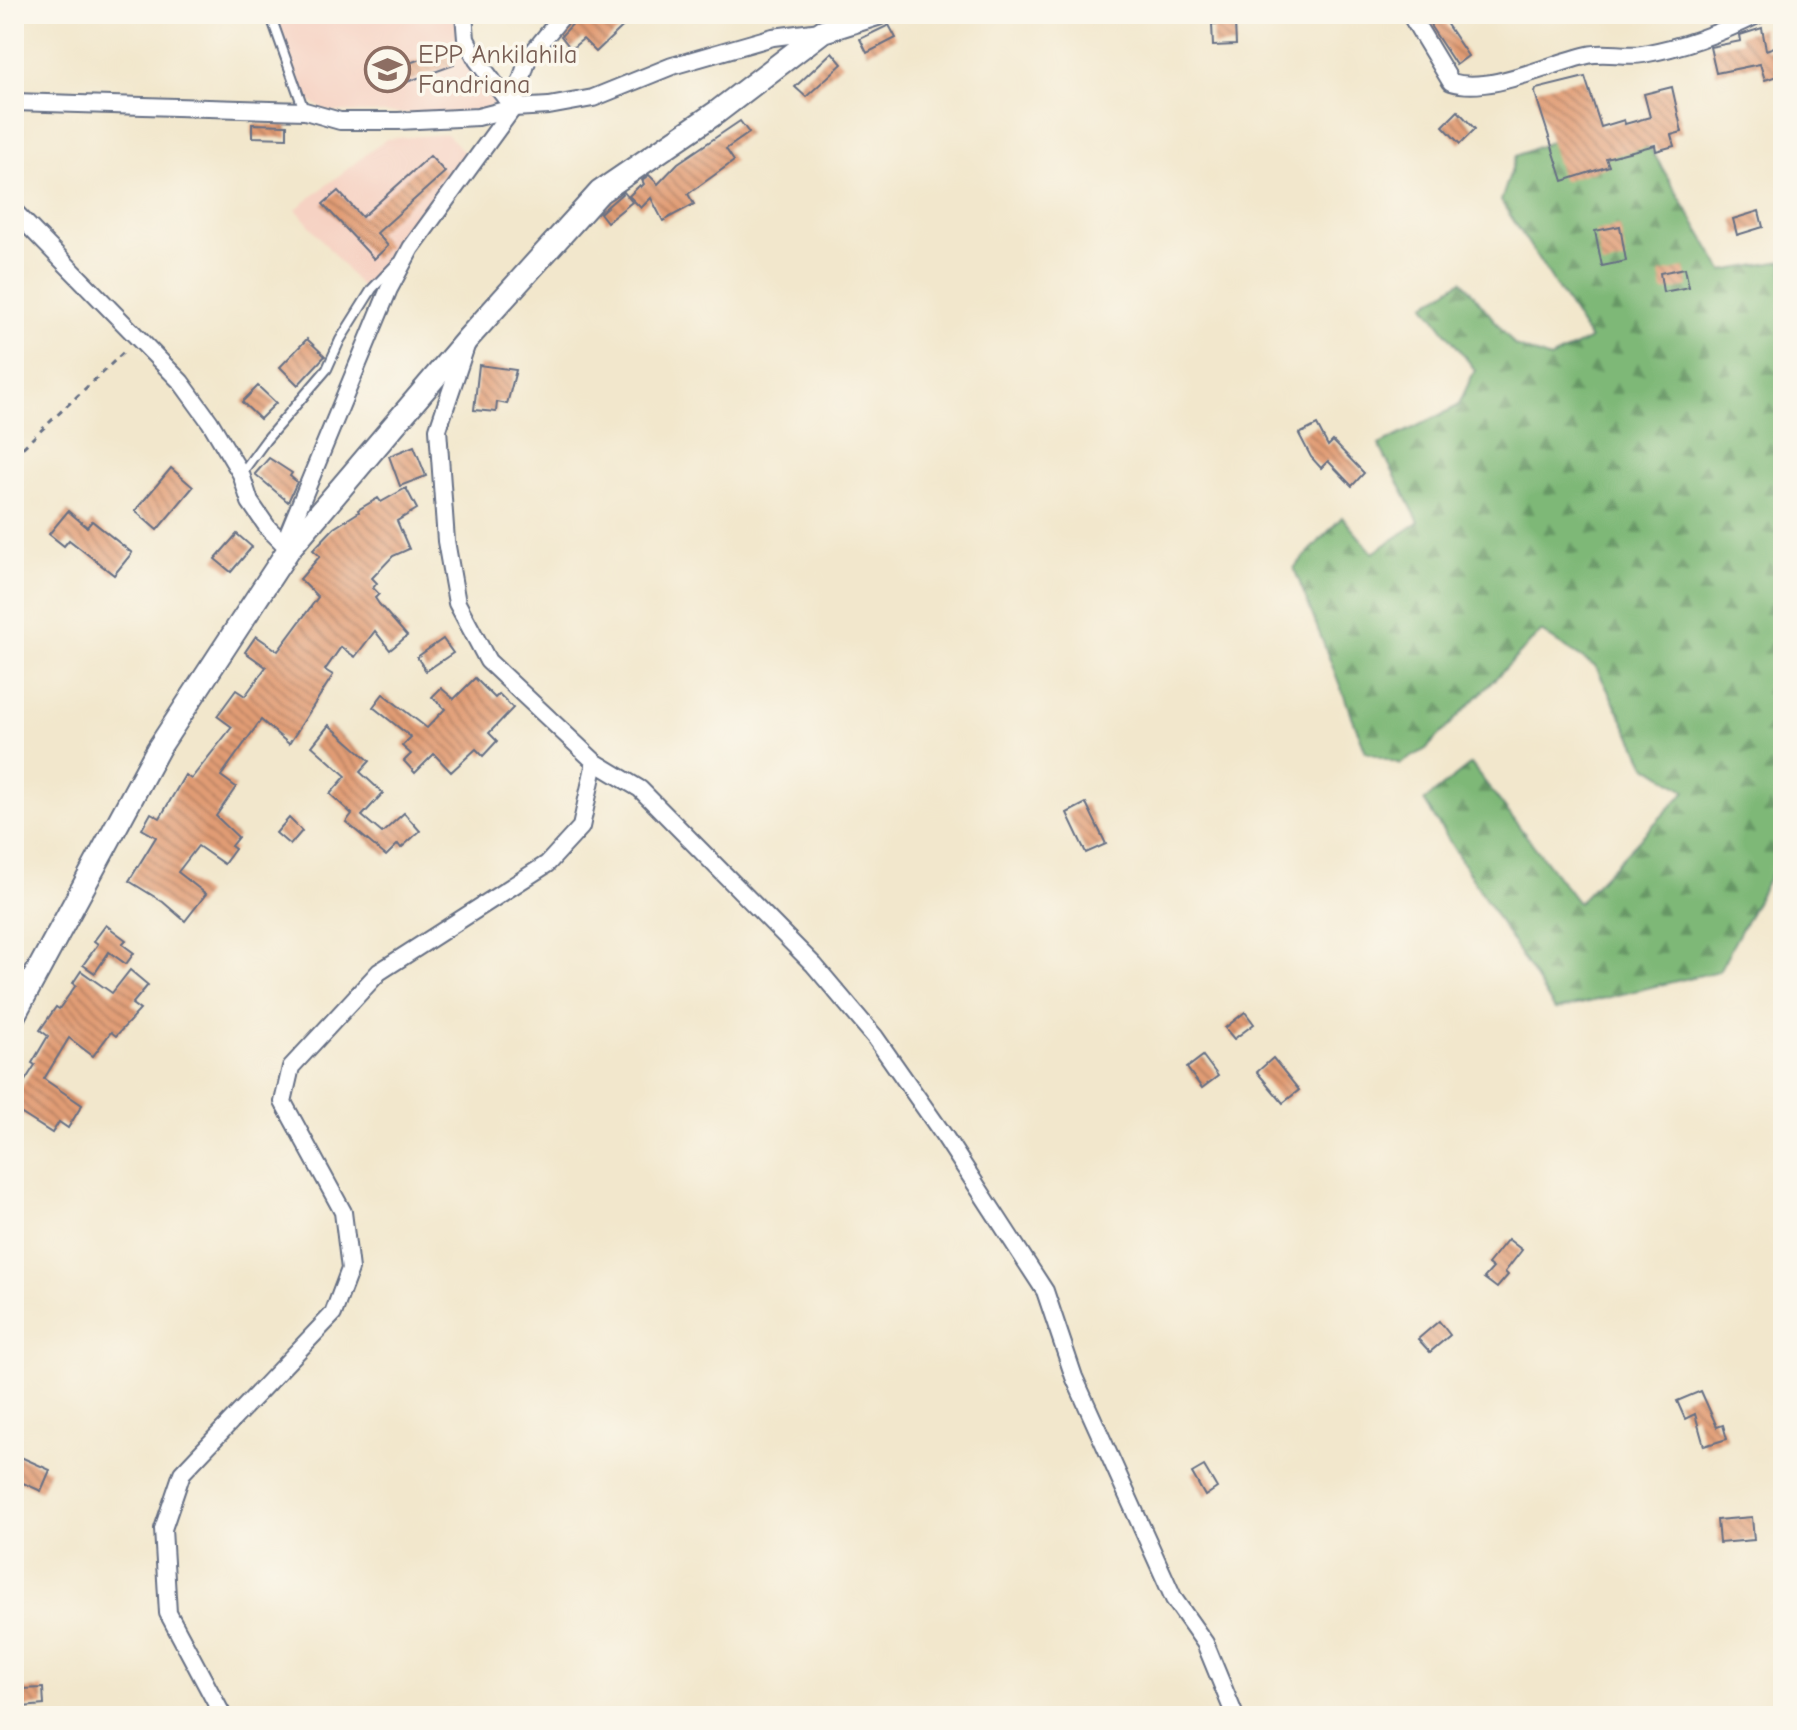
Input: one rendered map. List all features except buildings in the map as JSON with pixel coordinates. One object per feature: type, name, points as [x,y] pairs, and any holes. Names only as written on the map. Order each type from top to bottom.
[{"type":"street","points":[[464,14],[466,39],[477,60],[513,108]]},
{"type":"street","points":[[289,549],[289,531],[389,289],[411,248],[513,108],[528,58],[564,14]]},
{"type":"street","points":[[14,102],[305,111],[340,121],[478,117],[513,108],[549,106],[593,98],[672,66],[773,37],[823,31],[877,14]]},
{"type":"street","points":[[1410,14],[1451,82],[1466,87],[1592,54],[1641,55],[1724,31],[1759,14]]},
{"type":"street","points":[[14,1015],[158,749],[289,549],[469,337],[600,192],[717,112],[823,31]]},
{"type":"street","points":[[14,211],[188,392],[241,474],[250,502],[268,528],[289,549]]},
{"type":"street","points":[[469,337],[438,429],[446,541],[457,603],[488,661],[595,762],[640,789],[814,965],[875,1037],[945,1137],[1045,1291],[1074,1377],[1174,1599],[1205,1643],[1235,1716]]},
{"type":"street","points":[[223,1716],[168,1613],[163,1529],[182,1473],[333,1314],[350,1269],[343,1212],[283,1102],[291,1067],[379,972],[547,864],[581,827],[595,762]]},
{"type":"lane","points":[[270,14],[305,111]]},
{"type":"lane","points":[[241,474],[327,369],[340,340],[372,289],[411,248]]},
{"type":"path","points":[[14,456],[138,338]]},
{"type":"shaded area","name":"EPP Ankilahila Fandriana","points":[[273,14],[456,14],[498,101],[485,110],[444,114],[329,112],[307,100]]},
{"type":"shaded area","name":"EPP Ankilahila Fandriana","points":[[447,134],[467,155],[401,251],[361,287],[296,209],[386,139]]},
{"type":"green space","points":[[1581,129],[1651,149],[1723,271],[1783,261],[1783,852],[1719,971],[1555,1010],[1424,801],[1471,764],[1578,903],[1686,791],[1646,765],[1596,667],[1541,632],[1426,749],[1400,764],[1366,752],[1294,568],[1342,517],[1373,553],[1419,522],[1379,445],[1458,406],[1475,370],[1425,305],[1462,280],[1515,346],[1550,359],[1590,339],[1501,201],[1516,156]]},
{"type":"place","name":"EPP Ankilahila Fandriana","points":[[387,70]]}]
